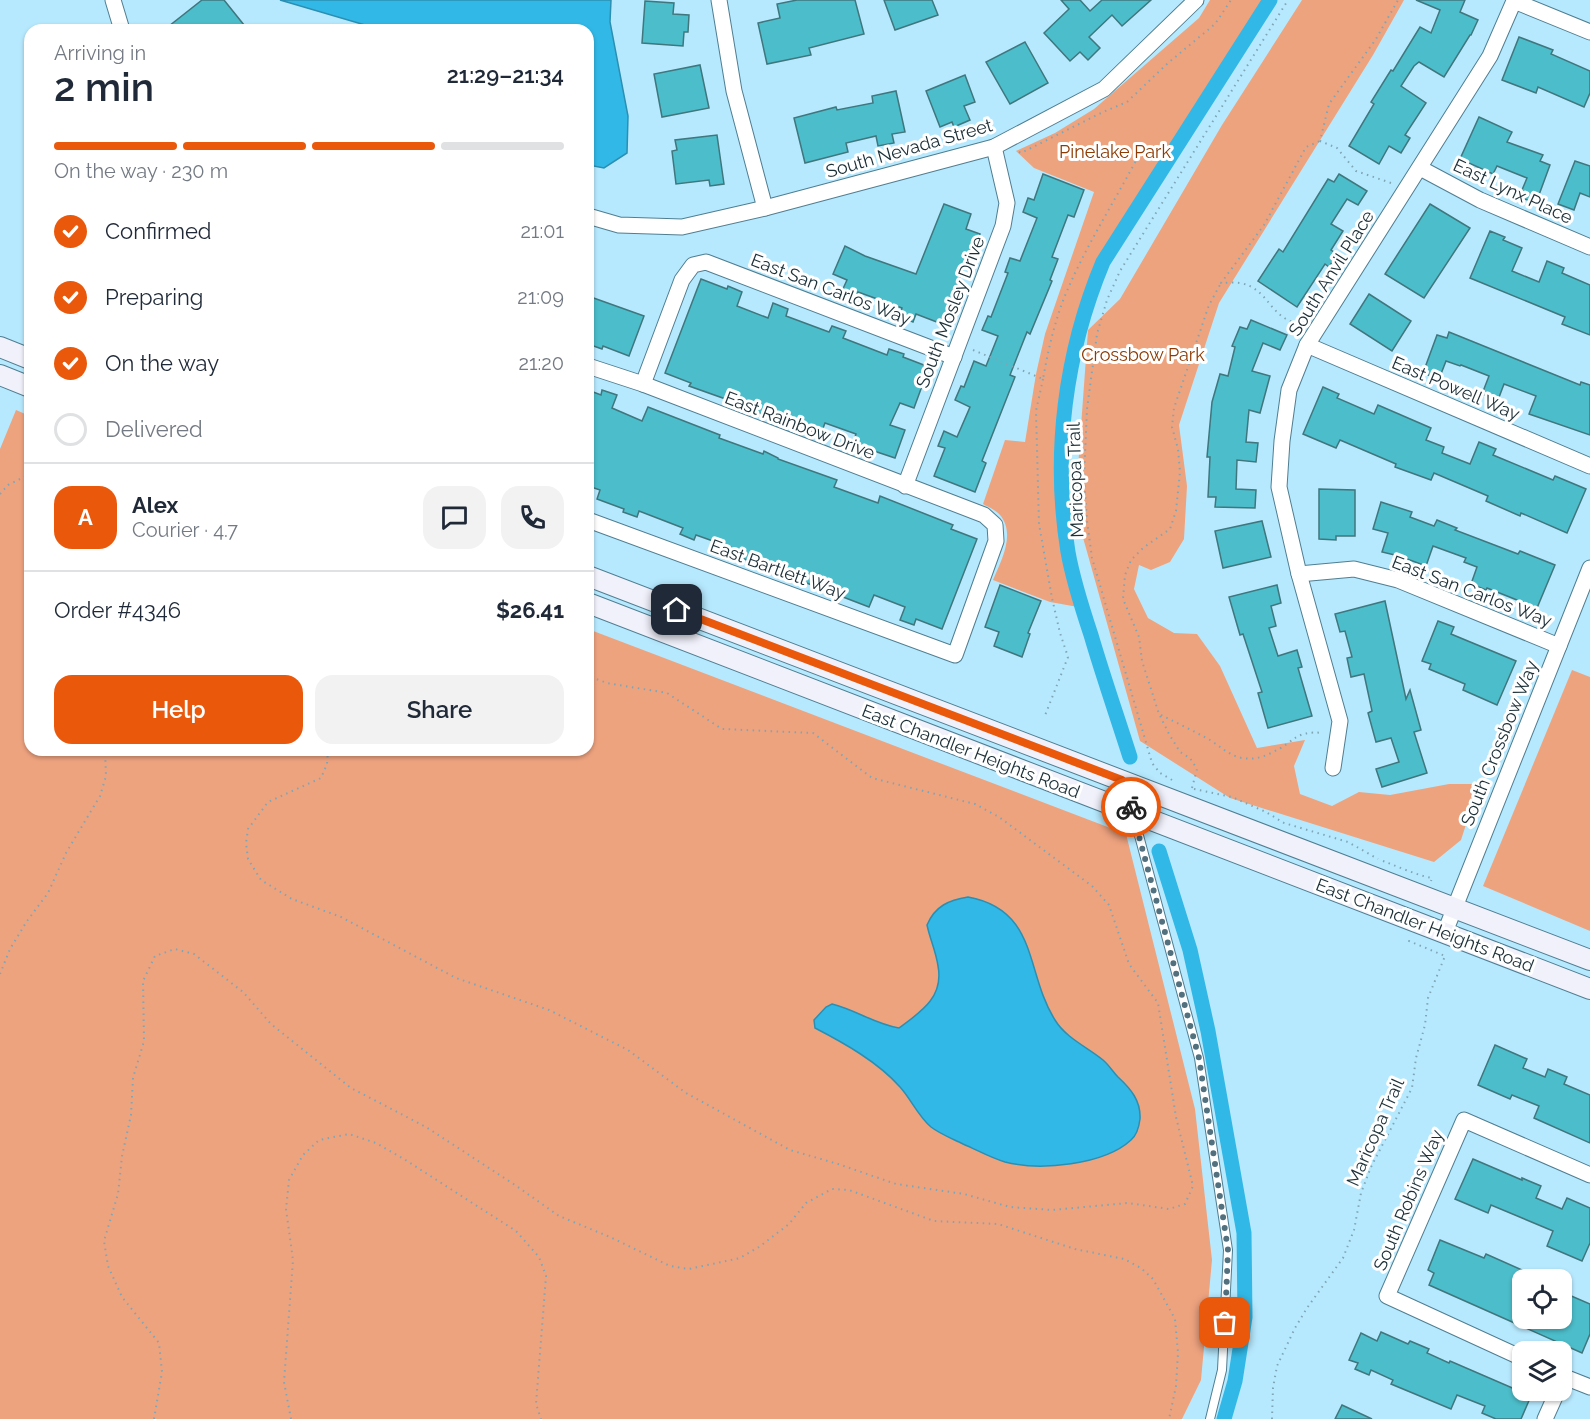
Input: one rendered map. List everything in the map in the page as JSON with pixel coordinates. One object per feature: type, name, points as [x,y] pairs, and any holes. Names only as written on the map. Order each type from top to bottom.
[{"type":"main road","points":[[0,347],[24,357]]},
{"type":"main road","points":[[0,375],[24,385]]},
{"type":"main road","name":"East Chandler Heights Road","points":[[594,578],[1590,960]]},
{"type":"main road","name":"East Chandler Heights Road","points":[[594,605],[1590,988]]},
{"type":"main road","points":[[1122,780],[1132,813]]},
{"type":"main road","points":[[1165,796],[1171,827]]},
{"type":"main road","points":[[1221,846],[1230,821]]},
{"type":"street","points":[[113,0],[120,24]]},
{"type":"street","points":[[594,218],[619,225],[682,227],[765,208],[734,91],[719,0]]},
{"type":"street","name":"South Nevada Street","points":[[765,208],[994,147],[1104,89],[1196,0]]},
{"type":"street","name":"South Anvil Place","points":[[1333,768],[1340,721],[1299,574],[1280,488],[1282,441],[1290,390],[1307,345],[1490,56],[1514,2],[1590,32]]},
{"type":"street","name":"South Mosley Drive","points":[[905,486],[1003,226],[1007,203],[994,147]]},
{"type":"street","name":"East Lynx Place","points":[[1420,168],[1480,200],[1590,247]]},
{"type":"street","name":"East San Carlos Way","points":[[643,384],[682,280],[693,265],[706,262],[956,351]]},
{"type":"street","name":"East Powell Way","points":[[1307,345],[1590,466]]},
{"type":"street","name":"East Rainbow Drive","points":[[594,368],[643,384],[984,515],[995,525],[996,541],[955,655]]},
{"type":"street","name":"East Bartlett Way","points":[[594,522],[955,655]]},
{"type":"street","name":"South Crossbow Way","points":[[1445,933],[1590,568]]},
{"type":"street","name":"East San Carlos Way","points":[[1299,574],[1354,569],[1398,580],[1559,646]]},
{"type":"street","name":"South Robins Way","points":[[1512,1353],[1387,1296],[1464,1120],[1590,1175]]},
{"type":"street","points":[[1572,1383],[1590,1387]]},
{"type":"street","points":[[1545,1419],[1553,1401]]},
{"type":"lane","points":[[1132,813],[1199,1058],[1228,1250],[1222,1370],[1210,1419]]},
{"type":"path","name":"Maricopa Trail","points":[[1181,784],[1160,773],[1152,763],[1092,558],[1084,477],[1087,409],[1097,334],[1107,300],[1120,271],[1288,0]]},
{"type":"path","points":[[1320,141],[1329,104],[1376,39],[1398,0]]},
{"type":"path","points":[[1408,187],[1372,178],[1356,171],[1337,148],[1320,141],[1306,147],[1264,225],[1221,283],[1209,305],[1174,408],[1172,427],[1180,472],[1176,512],[1170,529],[1143,548],[1131,560],[1125,575],[1123,599],[1139,637],[1142,661],[1159,714],[1180,752],[1190,758],[1197,769],[1192,788],[1232,797],[1284,823],[1347,842],[1376,858],[1413,871],[1420,876],[1432,878],[1431,884]]},
{"type":"path","points":[[1044,718],[1068,657],[1052,598],[1039,524],[1036,411],[1050,344],[1064,298],[1088,247],[1138,157]]},
{"type":"path","points":[[1221,283],[1242,283],[1253,288],[1264,296],[1278,315],[1287,320],[1320,325]]},
{"type":"path","points":[[956,351],[1043,379]]},
{"type":"path","points":[[0,494],[8,484],[24,477]]},
{"type":"path","points":[[328,756],[321,778],[268,802],[248,829],[246,843],[248,859],[261,879],[292,899],[341,917],[456,978],[549,1010],[628,1050],[686,1093],[790,1150],[896,1184],[964,1194],[1010,1207],[1052,1210],[1128,1203],[1169,1209],[1185,1204],[1193,1186],[1176,1117],[1158,1003],[1130,964],[1108,904],[1092,886],[999,817],[975,804],[872,778],[813,733],[722,729],[667,693],[607,683],[594,678]]},
{"type":"path","points":[[1159,714],[1211,741],[1228,753],[1243,758],[1260,758],[1301,734],[1311,732],[1338,735]]},
{"type":"path","points":[[0,974],[10,949],[48,893],[66,853],[100,796],[106,776],[105,756]]},
{"type":"path","name":"Maricopa Trail","points":[[1272,1419],[1273,1388],[1277,1366],[1307,1308],[1343,1258],[1354,1230],[1361,1193],[1371,1167],[1414,1084],[1416,1058],[1425,1025],[1428,998],[1445,956],[1409,940],[1411,934]]},
{"type":"path","points":[[154,1419],[162,1372],[159,1343],[122,1297],[108,1266],[104,1241],[118,1194],[122,1156],[131,1115],[133,1078],[144,1041],[143,981],[154,956],[175,949],[194,954],[243,992],[271,1024],[351,1088],[426,1127],[559,1216],[670,1266],[689,1269],[740,1258],[789,1224],[806,1203],[832,1188],[849,1190],[934,1221],[998,1224],[1075,1249],[1124,1259],[1141,1268],[1153,1279],[1175,1319],[1178,1353],[1176,1386],[1169,1419]]},
{"type":"path","points":[[291,1419],[284,1382],[293,1260],[286,1209],[289,1180],[303,1155],[319,1140],[349,1134],[375,1143],[404,1159],[516,1231],[538,1257],[546,1276],[537,1404],[541,1419]]},
{"type":"green space","name":"Pinelake Park","points":[[1210,0],[1264,0],[1101,258],[1083,300],[1066,381],[1059,467],[1065,550],[1078,607],[1050,602],[993,580],[1006,548],[1007,530],[1000,515],[983,504],[1005,440],[1025,442],[1045,334],[1094,192],[1034,168],[1016,151],[1055,133],[1094,109],[1199,18]]},
{"type":"green space","name":"Crossbow Park","points":[[1302,0],[1404,0],[1373,55],[1219,303],[1179,425],[1187,486],[1184,539],[1170,562],[1151,570],[1139,565],[1134,589],[1148,618],[1174,633],[1197,634],[1220,666],[1257,748],[1305,740],[1294,766],[1300,794],[1332,806],[1359,792],[1390,795],[1449,784],[1479,784],[1461,840],[1434,862],[1230,798],[1140,741],[1075,509],[1088,330],[1120,299],[1222,125]]},
{"type":"green space","points":[[16,410],[24,413],[24,756],[594,756],[594,631],[1126,834],[1195,1109],[1212,1260],[1201,1380],[1182,1419],[0,1419],[0,449]]},
{"type":"green space","points":[[1572,670],[1590,677],[1590,931],[1483,886]]},
{"type":"water","points":[[280,0],[611,0],[610,22],[628,116],[627,153],[604,168],[594,166],[594,24],[362,24]]},
{"type":"water","points":[[968,897],[991,904],[1007,915],[1019,929],[1055,1020],[1071,1037],[1105,1062],[1134,1096],[1140,1113],[1138,1128],[1133,1138],[1119,1148],[1088,1160],[1053,1166],[1019,1165],[994,1158],[931,1127],[900,1087],[882,1069],[815,1028],[814,1020],[832,1004],[899,1028],[923,1010],[938,987],[939,977],[927,925],[934,913],[943,905]]},
{"type":"building","points":[[202,0],[224,0],[243,24],[172,24]]},
{"type":"building","points":[[797,0],[855,0],[864,34],[809,48],[811,55],[767,64],[758,23],[780,18],[777,4]]},
{"type":"building","points":[[884,0],[932,0],[938,15],[895,30]]},
{"type":"building","points":[[1061,0],[1080,0],[1090,11],[1102,0],[1151,0],[1122,26],[1112,15],[1089,37],[1100,48],[1088,60],[1080,52],[1070,61],[1044,33],[1069,9]]},
{"type":"building","points":[[1416,0],[1465,0],[1460,12],[1478,20],[1444,77],[1419,62],[1414,66],[1401,86],[1426,103],[1405,135],[1410,138],[1401,153],[1389,146],[1379,164],[1349,146],[1374,104],[1371,102],[1420,27],[1431,33],[1440,10]]},
{"type":"building","points":[[645,1],[674,3],[673,14],[689,15],[688,32],[684,32],[683,46],[642,43]]},
{"type":"building","points":[[1519,37],[1553,50],[1551,54],[1590,71],[1590,93],[1584,107],[1538,87],[1536,93],[1502,80]]},
{"type":"building","points":[[1025,42],[1048,83],[1010,104],[986,62]]},
{"type":"building","points":[[700,65],[709,108],[662,117],[654,74]]},
{"type":"building","points":[[965,75],[975,102],[964,106],[970,120],[954,127],[952,122],[940,127],[926,91]]},
{"type":"building","points":[[896,91],[905,132],[892,134],[894,143],[878,146],[876,136],[846,143],[848,152],[805,163],[794,118],[836,107],[837,110],[873,103],[872,96]]},
{"type":"building","points":[[1479,117],[1512,132],[1507,142],[1543,155],[1540,161],[1550,165],[1536,203],[1519,197],[1527,178],[1497,166],[1493,174],[1460,159]]},
{"type":"building","points":[[717,135],[724,184],[710,186],[709,180],[676,184],[672,151],[677,150],[675,140]]},
{"type":"building","points":[[1575,161],[1590,166],[1590,197],[1580,193],[1574,210],[1558,204]]},
{"type":"building","points":[[1043,174],[1084,190],[1074,217],[1068,215],[1052,257],[1058,259],[1050,280],[1052,281],[1030,334],[1027,332],[1010,375],[1015,377],[982,461],[986,463],[975,492],[934,476],[945,448],[938,446],[944,431],[957,437],[970,407],[955,400],[961,386],[964,387],[974,361],[986,366],[998,336],[982,330],[988,316],[991,317],[1008,273],[1005,272],[1010,258],[1020,261],[1037,218],[1023,212],[1028,198],[1034,200]]},
{"type":"building","points":[[1339,174],[1367,191],[1358,205],[1347,199],[1331,224],[1343,231],[1331,250],[1337,254],[1329,267],[1325,264],[1297,307],[1258,281],[1279,249],[1283,252],[1328,179],[1334,182]]},
{"type":"building","points":[[944,204],[971,214],[966,229],[980,234],[975,248],[972,247],[942,324],[916,314],[913,322],[899,316],[902,308],[858,292],[855,299],[841,293],[847,280],[833,274],[845,246],[865,256],[916,274]]},
{"type":"building","points":[[1430,204],[1470,228],[1424,298],[1385,274]]},
{"type":"building","points":[[1490,231],[1505,237],[1503,240],[1522,248],[1512,271],[1539,282],[1547,261],[1564,268],[1562,273],[1590,285],[1590,335],[1562,324],[1565,317],[1470,278]]},
{"type":"building","points":[[701,279],[742,292],[737,306],[768,318],[773,303],[788,309],[786,316],[829,332],[832,326],[846,331],[843,338],[887,355],[889,349],[904,354],[903,357],[929,367],[914,408],[900,403],[890,425],[905,430],[895,458],[868,449],[866,454],[851,449],[856,434],[825,423],[820,436],[806,431],[808,425],[764,408],[762,414],[747,409],[748,407],[689,386],[691,383],[665,373]]},
{"type":"building","points":[[1369,294],[1411,321],[1392,351],[1350,324]]},
{"type":"building","points":[[594,298],[644,316],[629,356],[603,346],[602,349],[594,346]]},
{"type":"building","points":[[1251,320],[1287,335],[1280,350],[1263,343],[1252,371],[1270,376],[1260,413],[1249,410],[1246,442],[1258,443],[1256,462],[1237,460],[1236,489],[1256,490],[1255,508],[1215,507],[1216,497],[1208,497],[1210,457],[1207,457],[1212,402],[1220,374],[1228,376],[1235,347],[1232,346],[1240,327],[1247,329]]},
{"type":"building","points":[[1449,332],[1580,385],[1581,382],[1590,385],[1590,435],[1529,414],[1536,396],[1504,384],[1498,400],[1482,394],[1489,376],[1461,365],[1446,361],[1439,379],[1423,373],[1437,335],[1447,338]]},
{"type":"building","points":[[1323,387],[1339,394],[1337,398],[1374,414],[1378,405],[1431,428],[1426,440],[1444,447],[1442,453],[1470,464],[1479,442],[1496,449],[1493,455],[1553,480],[1555,476],[1586,489],[1567,533],[1486,501],[1488,496],[1434,473],[1431,480],[1395,467],[1396,464],[1340,440],[1336,448],[1303,434]]},
{"type":"building","points":[[602,390],[617,395],[612,408],[642,421],[648,407],[720,435],[719,438],[763,454],[764,451],[778,459],[837,480],[834,487],[878,503],[880,496],[953,525],[951,529],[977,539],[942,629],[916,619],[914,625],[900,620],[905,607],[874,595],[869,607],[739,557],[741,551],[696,535],[694,540],[680,534],[683,528],[639,511],[637,517],[623,512],[624,509],[597,499],[600,490],[594,488],[594,392],[601,395]]},
{"type":"building","points":[[1319,489],[1355,490],[1355,536],[1336,536],[1336,540],[1319,539]]},
{"type":"building","points":[[1381,502],[1412,512],[1410,517],[1434,526],[1437,520],[1457,528],[1455,530],[1518,554],[1520,551],[1555,565],[1537,608],[1471,584],[1477,567],[1464,562],[1466,558],[1433,546],[1426,566],[1382,552],[1388,533],[1373,529]]},
{"type":"building","points":[[1262,521],[1271,557],[1223,568],[1215,531]]},
{"type":"building","points":[[1000,585],[1041,601],[1028,633],[1030,634],[1022,657],[994,646],[999,632],[985,627]]},
{"type":"building","points":[[1277,585],[1281,603],[1271,606],[1276,626],[1269,628],[1278,656],[1297,650],[1302,667],[1298,668],[1312,716],[1268,728],[1258,693],[1262,692],[1243,634],[1240,635],[1229,597]]},
{"type":"building","points":[[1385,601],[1406,699],[1410,690],[1421,730],[1414,732],[1427,773],[1382,787],[1376,769],[1399,762],[1391,738],[1376,742],[1368,713],[1372,711],[1364,674],[1351,677],[1347,658],[1352,657],[1345,631],[1340,632],[1335,614]]},
{"type":"building","points":[[1438,621],[1454,627],[1451,634],[1516,661],[1497,705],[1463,690],[1465,684],[1429,669],[1431,664],[1422,661]]},
{"type":"building","points":[[1495,1045],[1527,1059],[1523,1068],[1545,1077],[1548,1069],[1567,1077],[1564,1084],[1590,1095],[1590,1143],[1534,1118],[1539,1106],[1512,1095],[1510,1099],[1478,1085]]},
{"type":"building","points":[[1473,1159],[1541,1186],[1536,1198],[1562,1209],[1567,1198],[1590,1208],[1590,1243],[1582,1261],[1547,1246],[1553,1231],[1491,1205],[1488,1213],[1455,1199]]},
{"type":"building","points":[[1440,1240],[1484,1258],[1486,1254],[1520,1269],[1512,1269],[1512,1322],[1429,1285],[1434,1273],[1428,1270]]},
{"type":"building","points":[[1572,1296],[1590,1304],[1590,1334],[1582,1353],[1572,1349],[1572,1341],[1555,1341],[1528,1329],[1572,1329]]},
{"type":"building","points":[[1381,1332],[1408,1344],[1410,1341],[1429,1349],[1427,1353],[1512,1388],[1512,1401],[1529,1401],[1521,1419],[1496,1419],[1482,1413],[1485,1406],[1457,1395],[1451,1409],[1391,1384],[1393,1380],[1371,1370],[1369,1375],[1355,1369],[1358,1363],[1349,1360],[1361,1333],[1377,1341]]},
{"type":"building","points":[[1342,1405],[1372,1419],[1335,1419]]},
{"type":"waterway","points":[[1130,757],[1081,604],[1068,552],[1061,478],[1065,404],[1071,368],[1079,332],[1103,262],[1270,0]]},
{"type":"waterway","points":[[1159,851],[1190,950],[1208,1031],[1244,1233],[1245,1317],[1235,1381],[1224,1419]]},
{"type":"way so far","points":[[1131,807],[1199,1058],[1228,1250],[1225,1323]]},
{"type":"route","points":[[677,610],[1122,780],[1131,807]]}]
